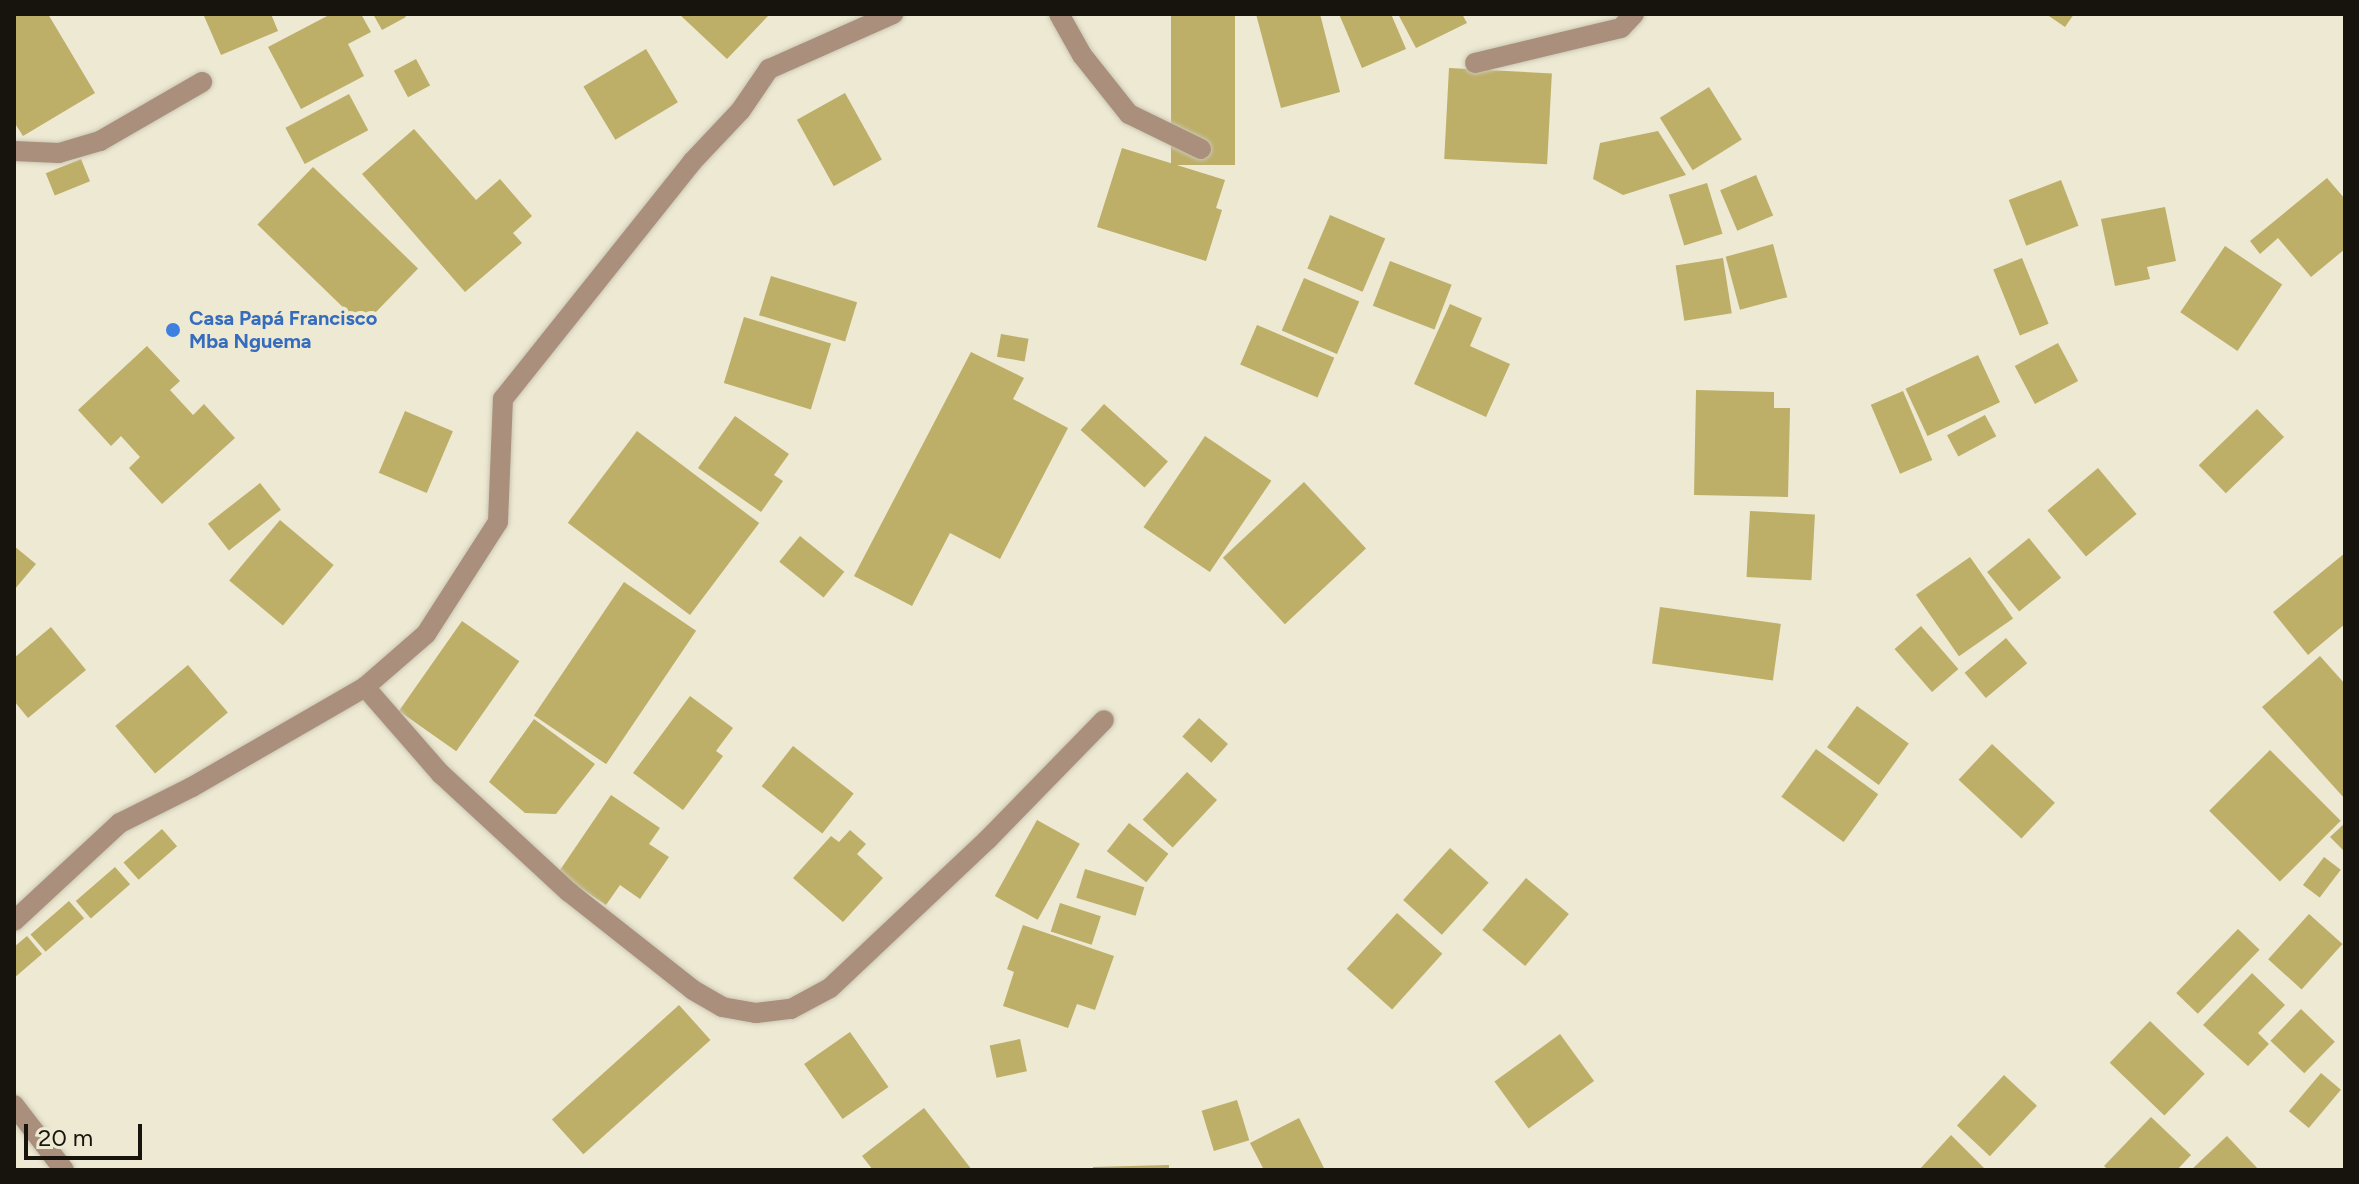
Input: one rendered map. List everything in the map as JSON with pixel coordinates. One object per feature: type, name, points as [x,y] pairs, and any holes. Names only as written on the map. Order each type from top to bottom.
[{"type":"street","points":[[14,921],[120,823],[192,787],[365,687],[426,634],[498,522],[503,399],[769,69],[893,14]]},
{"type":"street","points":[[1059,14],[1082,55],[1129,114],[1201,149]]},
{"type":"street","points":[[1475,63],[1621,28],[1634,14]]},
{"type":"street","points":[[14,151],[59,153],[100,141],[202,82]]},
{"type":"street","points":[[365,687],[441,774],[569,892],[693,990],[722,1007],[756,1013],[791,1009],[830,988],[977,850],[1104,720]]},
{"type":"street","points":[[14,1105],[64,1170]]},
{"type":"building","points":[[14,14],[48,14],[95,93],[23,136],[14,122]]},
{"type":"building","points":[[271,14],[278,31],[221,55],[204,16]]},
{"type":"building","points":[[331,14],[361,14],[371,32],[348,44],[364,76],[301,109],[268,47]]},
{"type":"building","points":[[373,14],[404,14],[406,17],[382,30]]},
{"type":"building","points":[[679,14],[770,14],[727,59]]},
{"type":"building","points":[[1171,14],[1235,14],[1235,165],[1171,165]]},
{"type":"building","points":[[1256,14],[1320,14],[1340,92],[1281,108]]},
{"type":"building","points":[[1339,14],[1391,14],[1406,49],[1362,68]]},
{"type":"building","points":[[1398,14],[1462,14],[1467,23],[1416,48]]},
{"type":"building","points":[[2046,14],[2074,14],[2065,27]]},
{"type":"building","points":[[646,49],[678,102],[615,140],[583,87]]},
{"type":"building","points":[[416,59],[430,85],[408,97],[394,71]]},
{"type":"building","points":[[1449,68],[1552,73],[1547,164],[1444,159]]},
{"type":"building","points":[[1709,87],[1742,140],[1693,170],[1660,118]]},
{"type":"building","points":[[845,93],[882,159],[834,186],[797,120]]},
{"type":"building","points":[[349,94],[368,130],[305,164],[285,128]]},
{"type":"building","points":[[414,129],[476,200],[500,179],[532,216],[513,233],[522,243],[465,292],[362,174]]},
{"type":"building","points":[[1658,131],[1686,175],[1623,195],[1593,179],[1600,143]]},
{"type":"building","points":[[1122,148],[1225,180],[1216,208],[1222,210],[1206,261],[1097,227]]},
{"type":"building","points":[[81,159],[90,181],[55,195],[46,173]]},
{"type":"building","points":[[313,167],[418,268],[362,326],[257,225]]},
{"type":"building","points":[[1756,175],[1773,216],[1737,231],[1720,190]]},
{"type":"building","points":[[2327,178],[2345,199],[2345,249],[2311,277],[2278,238],[2260,254],[2250,241]]},
{"type":"building","points":[[2061,180],[2079,226],[2026,246],[2009,200]]},
{"type":"building","points":[[1707,183],[1722,234],[1684,245],[1669,195]]},
{"type":"building","points":[[2165,207],[2176,261],[2147,267],[2150,279],[2115,286],[2101,219]]},
{"type":"building","points":[[1330,215],[1385,238],[1363,292],[1307,268]]},
{"type":"building","points":[[1773,244],[1787,297],[1740,310],[1726,257]]},
{"type":"building","points":[[2225,246],[2282,285],[2237,351],[2180,312]]},
{"type":"building","points":[[1723,258],[1732,313],[1684,321],[1676,266]]},
{"type":"building","points":[[2022,258],[2049,324],[2020,335],[1993,270]]},
{"type":"building","points":[[1390,261],[1452,285],[1434,329],[1373,306]]},
{"type":"building","points":[[771,276],[857,302],[845,342],[759,315]]},
{"type":"building","points":[[1304,278],[1359,301],[1337,354],[1282,330]]},
{"type":"building","points":[[1450,304],[1482,318],[1470,346],[1510,364],[1486,417],[1414,384]]},
{"type":"building","points":[[744,317],[831,344],[811,410],[724,383]]},
{"type":"building","points":[[1257,325],[1334,358],[1318,397],[1240,365]]},
{"type":"building","points":[[1001,334],[1029,339],[1025,362],[997,357]]},
{"type":"building","points":[[2058,343],[2078,381],[2035,404],[2015,366]]},
{"type":"building","points":[[147,346],[180,381],[170,390],[193,415],[204,404],[235,438],[162,504],[129,468],[140,457],[121,436],[111,446],[78,410]]},
{"type":"building","points":[[971,352],[1024,378],[1013,399],[1068,428],[1000,559],[950,533],[912,606],[854,576]]},
{"type":"building","points":[[1978,355],[2000,402],[1927,436],[1905,389]]},
{"type":"building","points":[[1696,390],[1774,392],[1774,408],[1790,408],[1788,497],[1694,495]]},
{"type":"building","points":[[1903,391],[1932,460],[1900,474],[1871,405]]},
{"type":"building","points":[[1104,404],[1168,462],[1144,488],[1081,430]]},
{"type":"building","points":[[2257,409],[2284,437],[2226,493],[2199,465]]},
{"type":"building","points":[[405,411],[453,431],[427,493],[379,473]]},
{"type":"building","points":[[1985,415],[1996,436],[1958,456],[1947,435]]},
{"type":"building","points":[[735,416],[789,454],[774,475],[783,481],[761,512],[698,468]]},
{"type":"building","points":[[637,431],[759,523],[690,615],[568,523]]},
{"type":"building","points":[[1205,436],[1271,481],[1210,572],[1143,527]]},
{"type":"building","points":[[2098,468],[2137,514],[2086,556],[2047,510]]},
{"type":"building","points":[[1304,482],[1366,549],[1285,624],[1223,558]]},
{"type":"building","points":[[260,483],[281,510],[229,550],[208,524]]},
{"type":"building","points":[[1750,511],[1815,514],[1811,580],[1747,577]]},
{"type":"building","points":[[280,520],[334,565],[283,626],[229,581]]},
{"type":"building","points":[[800,536],[844,572],[824,598],[779,562]]},
{"type":"building","points":[[2029,538],[2061,578],[2019,612],[1987,572]]},
{"type":"building","points":[[14,546],[36,564],[14,590]]},
{"type":"building","points":[[2345,553],[2345,624],[2308,655],[2273,612]]},
{"type":"building","points":[[1970,557],[2013,618],[1959,656],[1916,595]]},
{"type":"building","points":[[624,582],[696,631],[606,764],[534,715]]},
{"type":"building","points":[[1660,607],[1781,624],[1773,680],[1652,663]]},
{"type":"building","points":[[462,621],[519,661],[456,751],[399,711]]},
{"type":"building","points":[[1921,626],[1958,669],[1932,692],[1895,649]]},
{"type":"building","points":[[51,627],[86,670],[28,718],[14,701],[14,658]]},
{"type":"building","points":[[2006,638],[2027,663],[1986,698],[1965,673]]},
{"type":"building","points":[[2320,656],[2345,684],[2345,799],[2262,707]]},
{"type":"building","points":[[188,665],[228,712],[155,774],[115,726]]},
{"type":"building","points":[[690,696],[733,728],[716,751],[723,756],[683,810],[633,773]]},
{"type":"building","points":[[1857,706],[1909,744],[1879,785],[1827,747]]},
{"type":"building","points":[[1199,718],[1228,744],[1211,763],[1182,737]]},
{"type":"building","points":[[534,719],[595,764],[556,814],[525,813],[489,782]]},
{"type":"building","points":[[1992,744],[2055,803],[2021,838],[1959,780]]},
{"type":"building","points":[[793,746],[854,793],[822,834],[762,786]]},
{"type":"building","points":[[1816,749],[1878,794],[1844,842],[1781,797]]},
{"type":"building","points":[[2270,750],[2341,821],[2280,882],[2209,811]]},
{"type":"building","points":[[1187,772],[1217,800],[1173,847],[1143,820]]},
{"type":"building","points":[[611,795],[660,828],[649,844],[669,857],[640,899],[620,885],[606,905],[558,873]]},
{"type":"building","points":[[1037,820],[1080,844],[1038,920],[995,896]]},
{"type":"building","points":[[1129,823],[1168,854],[1146,882],[1107,851]]},
{"type":"building","points":[[2345,823],[2345,852],[2330,837]]},
{"type":"building","points":[[162,829],[177,846],[139,880],[124,862]]},
{"type":"building","points":[[850,830],[866,844],[857,854],[883,878],[843,922],[793,878],[831,836],[839,842]]},
{"type":"building","points":[[1450,848],[1489,883],[1442,935],[1403,900]]},
{"type":"building","points":[[2324,857],[2341,870],[2320,898],[2303,885]]},
{"type":"building","points":[[115,867],[130,884],[91,918],[76,901]]},
{"type":"building","points":[[1085,869],[1144,887],[1136,916],[1076,898]]},
{"type":"building","points":[[1526,878],[1569,914],[1525,966],[1482,930]]},
{"type":"building","points":[[69,901],[84,918],[46,952],[31,934]]},
{"type":"building","points":[[1060,903],[1101,916],[1092,945],[1051,932]]},
{"type":"building","points":[[1397,913],[1442,954],[1392,1010],[1347,969]]},
{"type":"building","points":[[2309,914],[2342,944],[2302,989],[2268,959]]},
{"type":"building","points":[[1023,925],[1114,956],[1095,1010],[1077,1004],[1068,1028],[1003,1006],[1014,972],[1007,969]]},
{"type":"building","points":[[2238,929],[2260,950],[2198,1014],[2176,993]]},
{"type":"building","points":[[27,936],[42,954],[14,978],[14,947]]},
{"type":"building","points":[[2252,973],[2285,1005],[2258,1033],[2269,1044],[2248,1066],[2203,1025]]},
{"type":"building","points":[[679,1005],[710,1040],[583,1154],[552,1119]]},
{"type":"building","points":[[2301,1009],[2335,1042],[2304,1073],[2270,1041]]},
{"type":"building","points":[[2150,1021],[2205,1074],[2164,1116],[2110,1063]]},
{"type":"building","points":[[850,1032],[888,1087],[843,1119],[804,1064]]},
{"type":"building","points":[[1560,1034],[1594,1081],[1529,1129],[1494,1082]]},
{"type":"building","points":[[1020,1039],[1027,1071],[997,1078],[990,1045]]},
{"type":"building","points":[[2321,1073],[2341,1090],[2309,1128],[2289,1111]]},
{"type":"building","points":[[2004,1075],[2037,1106],[1990,1156],[1957,1125]]},
{"type":"building","points":[[1237,1100],[1249,1140],[1214,1151],[1202,1111]]},
{"type":"building","points":[[924,1108],[972,1170],[873,1170],[862,1156]]},
{"type":"building","points":[[2151,1117],[2191,1155],[2177,1170],[2108,1170],[2104,1166]]},
{"type":"building","points":[[1299,1118],[1325,1170],[1264,1170],[1250,1143]]},
{"type":"building","points":[[1951,1135],[1986,1170],[1919,1170]]},
{"type":"building","points":[[2227,1136],[2259,1170],[2191,1170]]},
{"type":"building","points":[[1169,1165],[1169,1170],[1093,1170],[1093,1167]]},
{"type":"place","name":"Casa Papá Francisco Mba Nguema","points":[[173,330]]}]
